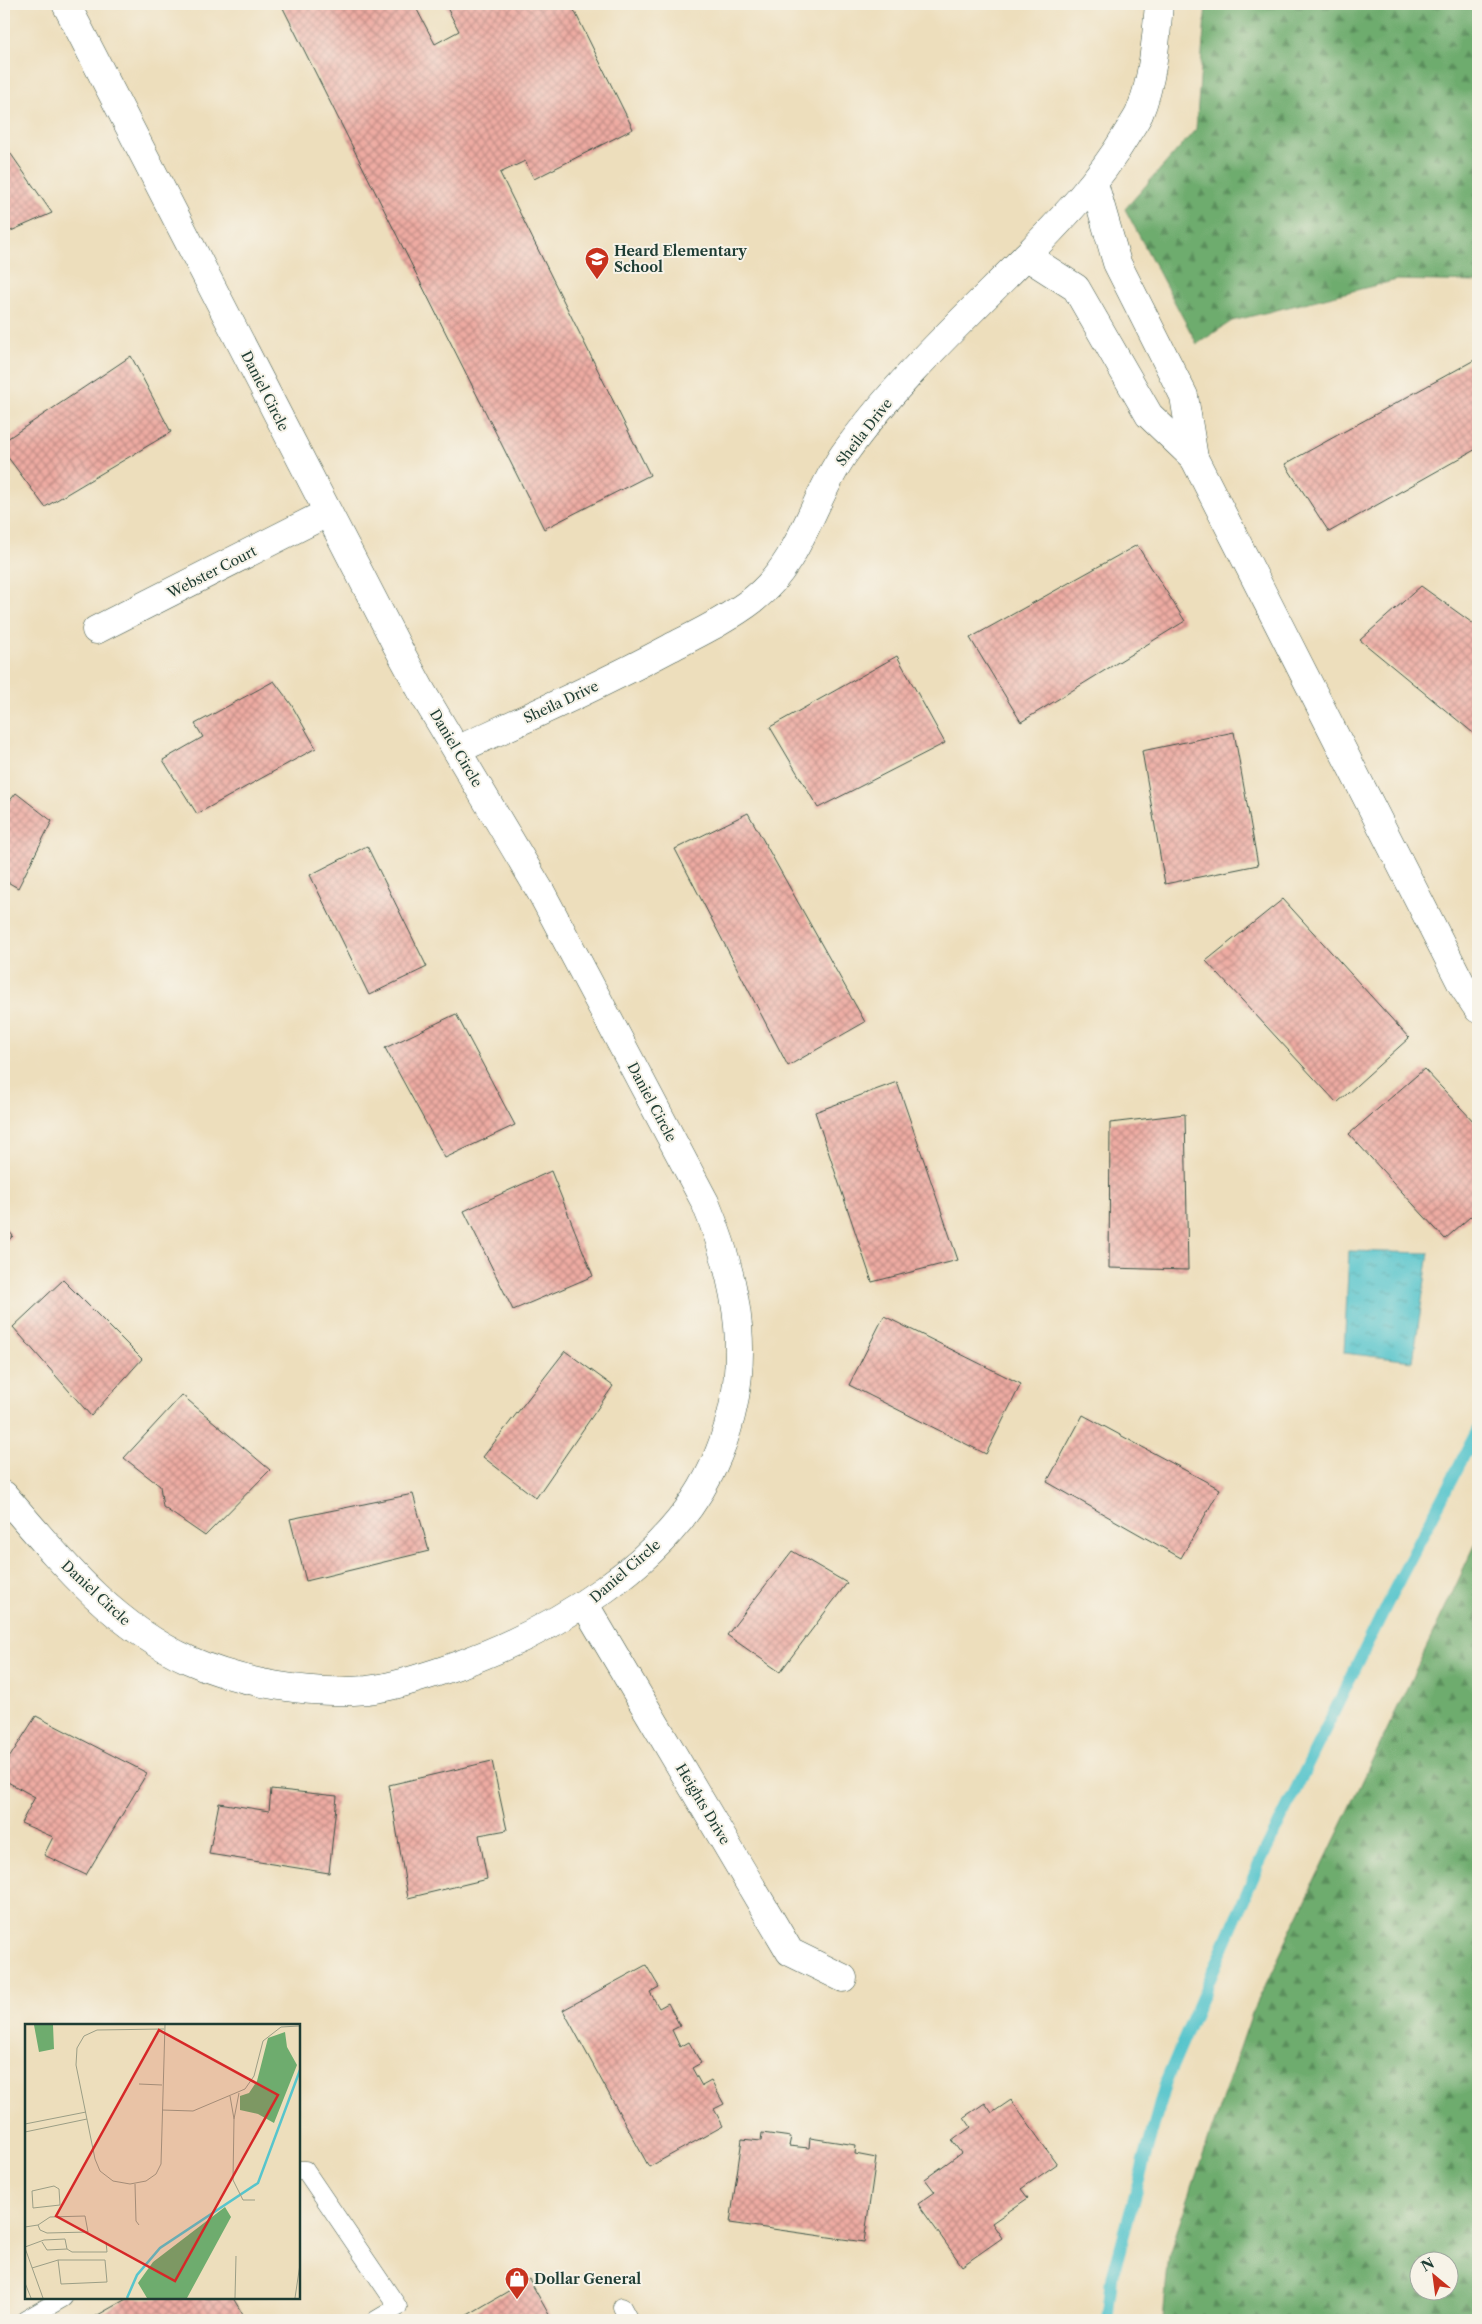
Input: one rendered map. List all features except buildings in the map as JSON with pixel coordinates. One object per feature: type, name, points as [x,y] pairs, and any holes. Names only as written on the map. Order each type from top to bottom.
[{"type":"street","name":"Daniel Circle","points":[[4,1495],[72,1572],[109,1609],[136,1630],[189,1660],[244,1678],[313,1690],[368,1690],[413,1680],[505,1647],[586,1604],[648,1553],[683,1516],[705,1482],[718,1456],[736,1393],[739,1350],[738,1315],[731,1276],[720,1238],[705,1202],[542,894],[422,692],[327,513],[66,4]]},
{"type":"street","name":"Sheila Drive","points":[[457,750],[632,668],[725,618],[756,598],[781,570],[802,534],[819,496],[843,456],[864,430],[919,365],[1082,199],[1115,154],[1139,114],[1154,54],[1159,4]]},
{"type":"street","points":[[1094,182],[1117,263],[1184,396],[1194,458],[1462,985],[1478,1009]]},
{"type":"street","points":[[1026,256],[1076,288],[1149,416],[1194,458]]},
{"type":"street","name":"Webster Court","points":[[96,630],[327,513]]},
{"type":"street","name":"Heights Drive","points":[[586,1604],[790,1952],[844,1978]]},
{"type":"lane","points":[[300,2170],[304,2170],[398,2307],[376,2320]]},
{"type":"lane","points":[[25,2320],[62,2299]]},
{"type":"green space","points":[[1206,4],[1478,4],[1478,282],[1397,280],[1232,321],[1197,344],[1125,209],[1196,129]]},
{"type":"green space","points":[[1478,1539],[1478,2320],[1163,2320],[1169,2254],[1252,2013]]},
{"type":"water","points":[[1349,1251],[1429,1253],[1413,1361],[1344,1353]]},
{"type":"waterway","points":[[1107,2320],[1112,2278],[1166,2081],[1259,1864],[1393,1592],[1478,1429]]},
{"type":"place","name":"Heard Elementary School","points":[[597,280]]},
{"type":"place","name":"Dollar General","points":[[517,2300]]}]
